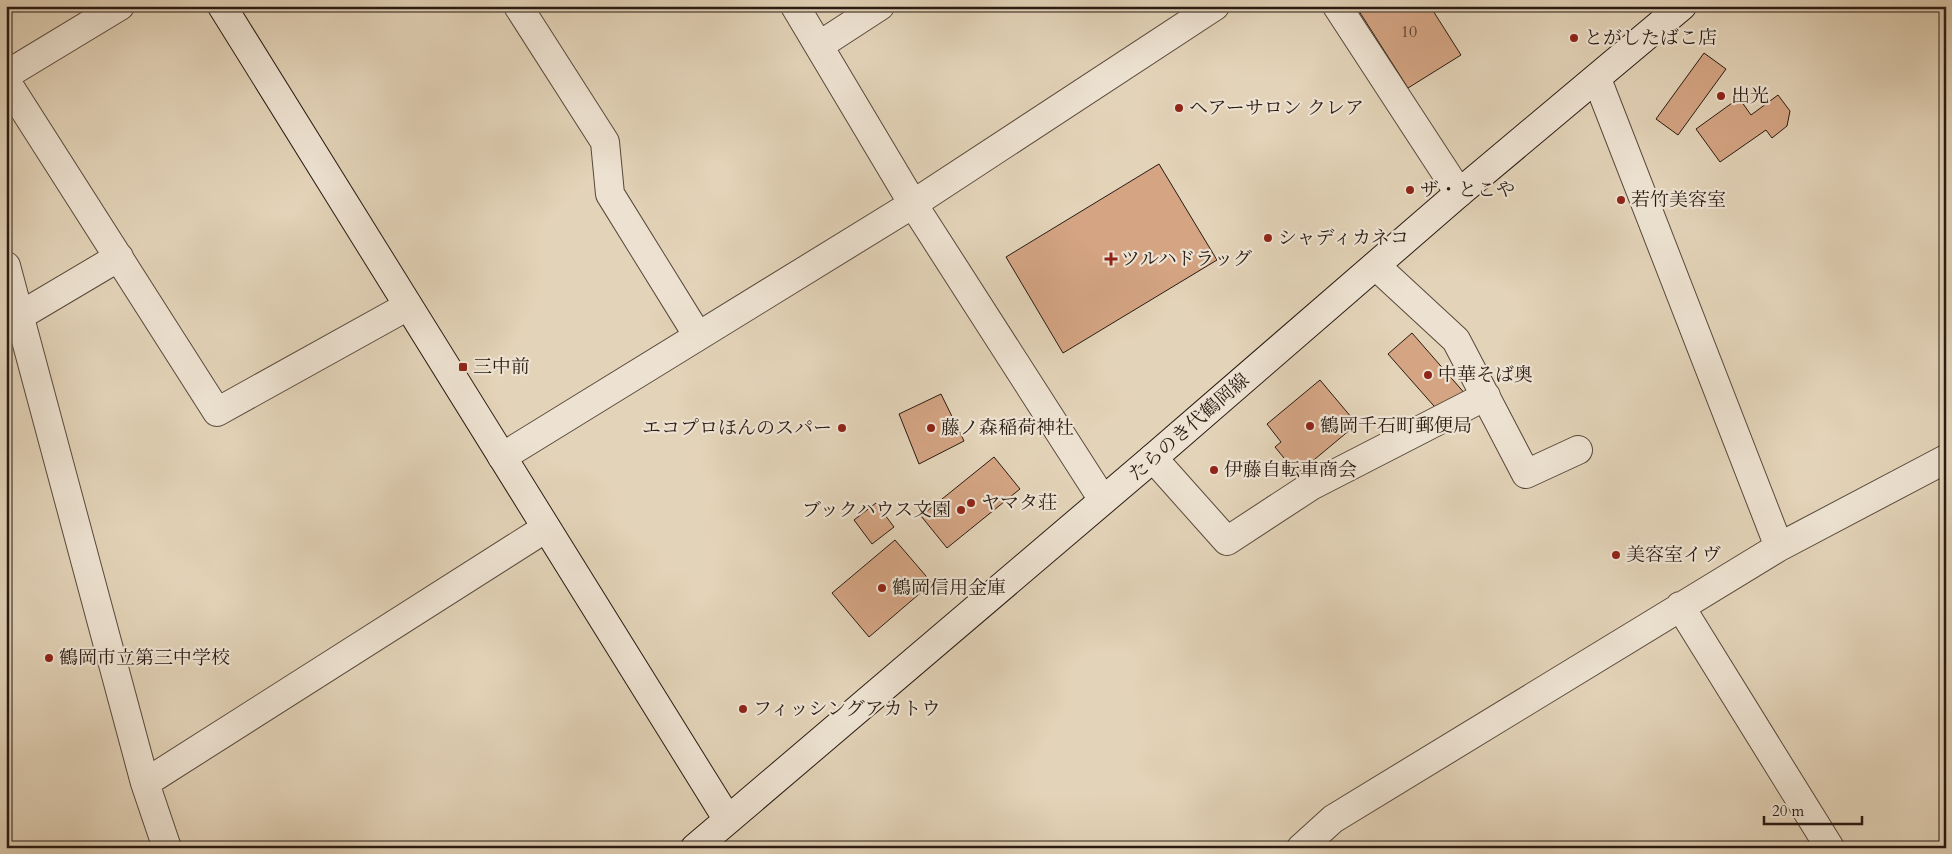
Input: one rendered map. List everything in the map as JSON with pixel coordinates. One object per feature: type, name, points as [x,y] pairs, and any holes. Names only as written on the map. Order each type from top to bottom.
[{"type":"street","points":[[6,75],[120,6]]},
{"type":"street","points":[[222,6],[728,820]]},
{"type":"street","points":[[518,6],[605,142],[610,194],[698,336]]},
{"type":"street","points":[[795,6],[820,45],[913,204],[1103,500]]},
{"type":"street","points":[[820,45],[880,6]]},
{"type":"street","points":[[502,457],[913,204],[1215,6]]},
{"type":"street","points":[[1337,6],[1460,193]]},
{"type":"street","name":"たらのき代鶴岡線","points":[[695,848],[1153,458],[1460,193],[1682,6]]},
{"type":"street","points":[[1597,79],[1780,547]]},
{"type":"street","points":[[6,81],[217,412],[408,306]]},
{"type":"street","points":[[14,320],[119,257]]},
{"type":"street","points":[[6,266],[14,320],[145,783],[167,848]]},
{"type":"street","points":[[1376,266],[1456,340],[1526,474],[1578,450]]},
{"type":"street","points":[[1153,458],[1227,541],[1311,486],[1486,396]]},
{"type":"street","points":[[1301,848],[1334,819],[1680,606],[1780,547],[1946,459]]},
{"type":"street","points":[[145,783],[546,528]]},
{"type":"street","points":[[1680,606],[1829,848]]},
{"type":"building","points":[[1359,6],[1393,6],[1395,9],[1399,6],[1430,6],[1461,55],[1408,88],[1357,8]]},
{"type":"building","points":[[1704,53],[1726,69],[1678,135],[1656,119]]},
{"type":"building","points":[[1778,95],[1790,111],[1787,126],[1772,138],[1766,130],[1720,162],[1696,129],[1739,98],[1751,115]]},
{"type":"building","name":"ツルハドラッグ","points":[[1159,164],[1217,260],[1063,353],[1006,257]]},
{"type":"building","name":"中華そば奥","points":[[1412,333],[1467,396],[1441,414],[1388,354]]},
{"type":"building","points":[[1320,380],[1357,424],[1297,474],[1275,447],[1281,442],[1267,424]]},
{"type":"building","name":"藤ノ森稲荷神社","points":[[941,394],[964,441],[919,464],[899,414]]},
{"type":"building","name":"ヤマタ荘","points":[[994,457],[1020,489],[947,548],[921,516]]},
{"type":"building","points":[[876,503],[894,527],[872,544],[854,520]]},
{"type":"building","name":"鶴岡信用金庫","points":[[895,540],[932,583],[869,637],[832,593]]},
{"type":"place","name":"とがしたばこ店","points":[[1574,38]]},
{"type":"place","name":"出光","points":[[1721,96]]},
{"type":"place","name":"ヘアーサロン クレア","points":[[1179,108]]},
{"type":"place","name":"ザ・とこや","points":[[1410,190]]},
{"type":"place","name":"若竹美容室","points":[[1621,200]]},
{"type":"place","name":"シャディカネコ","points":[[1268,238]]},
{"type":"place","name":"ツルハドラッグ","points":[[1111,259]]},
{"type":"place","name":"三中前","points":[[463,367]]},
{"type":"place","name":"中華そば奥","points":[[1428,375]]},
{"type":"place","name":"鶴岡千石町郵便局","points":[[1310,426]]},
{"type":"place","name":"エコプロほんのスパー","points":[[842,428]]},
{"type":"place","name":"藤ノ森稲荷神社","points":[[931,428]]},
{"type":"place","name":"伊藤自転車商会","points":[[1214,470]]},
{"type":"place","name":"ヤマタ荘","points":[[971,503]]},
{"type":"place","name":"ブックハウス文園","points":[[961,510]]},
{"type":"place","name":"美容室イヴ","points":[[1616,555]]},
{"type":"place","name":"鶴岡信用金庫","points":[[882,588]]},
{"type":"place","name":"鶴岡市立第三中学校","points":[[49,658]]},
{"type":"place","name":"フィッシングアカトウ","points":[[743,709]]}]
